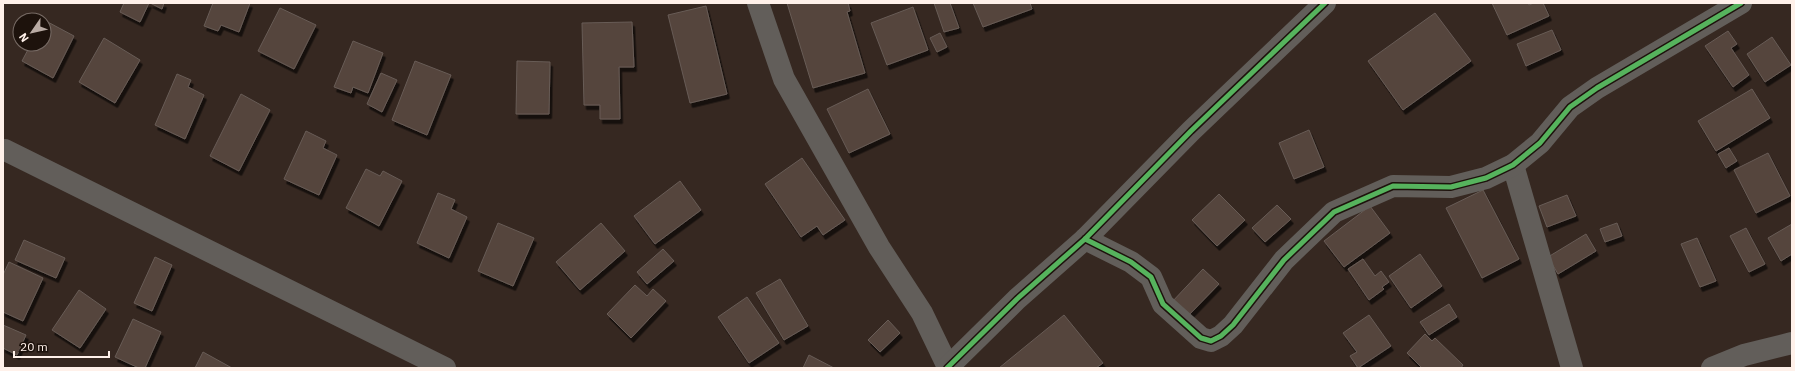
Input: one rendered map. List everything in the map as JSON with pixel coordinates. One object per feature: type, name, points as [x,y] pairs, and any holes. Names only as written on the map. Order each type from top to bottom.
[{"type":"street","points":[[758,3],[784,80],[879,247],[922,313],[948,368],[1017,299],[1085,239],[1191,131],[1325,3]]},
{"type":"street","points":[[1085,239],[1131,262],[1151,277],[1162,304],[1201,338],[1211,341],[1221,336],[1233,325],[1284,260],[1334,212],[1393,186],[1451,187],[1486,178],[1513,165],[1540,143],[1570,107],[1591,92],[1741,3]]},
{"type":"street","points":[[4,152],[445,368]]},
{"type":"street","points":[[1513,165],[1572,368]]},
{"type":"street","points":[[1712,368],[1744,355],[1792,343]]},
{"type":"building","points":[[124,3],[149,3],[140,22],[120,12]]},
{"type":"building","points":[[150,3],[164,3],[162,9]]},
{"type":"building","points":[[213,3],[250,3],[239,32],[221,25],[218,31],[204,26]]},
{"type":"building","points":[[787,3],[848,3],[850,11],[847,12],[865,73],[813,88]]},
{"type":"building","points":[[934,3],[950,3],[959,28],[944,32]]},
{"type":"building","points":[[973,3],[1030,3],[1032,9],[983,27]]},
{"type":"building","points":[[1492,3],[1528,3],[1529,5],[1534,3],[1543,3],[1549,16],[1507,35]]},
{"type":"building","points":[[706,6],[727,94],[690,103],[668,15]]},
{"type":"building","points":[[913,7],[928,50],[887,65],[871,23]]},
{"type":"building","points":[[280,8],[316,25],[294,69],[258,51]]},
{"type":"building","points":[[1435,13],[1471,61],[1403,110],[1368,61]]},
{"type":"building","points":[[632,22],[634,67],[619,67],[620,119],[600,119],[600,105],[584,105],[582,23]]},
{"type":"building","points":[[52,24],[74,36],[53,78],[22,61],[27,52],[52,52]]},
{"type":"building","points":[[1552,30],[1561,50],[1526,66],[1517,44]]},
{"type":"building","points":[[1728,31],[1737,44],[1731,48],[1749,75],[1733,87],[1705,46]]},
{"type":"building","points":[[940,33],[947,47],[937,52],[930,38]]},
{"type":"building","points":[[1772,37],[1791,65],[1765,82],[1747,54]]},
{"type":"building","points":[[104,38],[140,60],[115,103],[79,82]]},
{"type":"building","points":[[353,41],[383,53],[368,93],[353,87],[351,93],[334,87]]},
{"type":"building","points":[[415,61],[451,75],[427,135],[392,120]]},
{"type":"building","points":[[517,61],[550,62],[549,114],[516,114]]},
{"type":"building","points":[[381,73],[397,80],[382,112],[367,104]]},
{"type":"building","points":[[177,74],[191,80],[188,87],[204,95],[185,139],[155,125]]},
{"type":"building","points":[[868,89],[890,134],[849,153],[827,109]]},
{"type":"building","points":[[1752,89],[1770,118],[1716,151],[1698,121]]},
{"type":"building","points":[[241,94],[270,110],[239,171],[210,156]]},
{"type":"building","points":[[1309,130],[1324,167],[1294,179],[1279,143]]},
{"type":"building","points":[[306,131],[326,141],[323,148],[337,155],[319,195],[284,179]]},
{"type":"building","points":[[1729,148],[1737,161],[1726,168],[1718,154]]},
{"type":"building","points":[[1768,153],[1790,196],[1756,213],[1734,170]]},
{"type":"building","points":[[802,158],[845,220],[823,235],[817,226],[801,237],[765,184]]},
{"type":"building","points":[[366,169],[380,176],[383,171],[402,181],[379,226],[346,208]]},
{"type":"building","points":[[680,181],[701,210],[655,244],[634,216]]},
{"type":"building","points":[[1483,190],[1519,259],[1482,278],[1446,208]]},
{"type":"building","points":[[438,193],[455,200],[451,209],[467,217],[449,258],[417,243]]},
{"type":"building","points":[[1219,194],[1245,220],[1217,246],[1192,220]]},
{"type":"building","points":[[1567,195],[1576,216],[1547,227],[1539,206]]},
{"type":"building","points":[[1277,205],[1291,219],[1265,242],[1252,228]]},
{"type":"building","points":[[1370,206],[1390,233],[1344,267],[1324,241]]},
{"type":"building","points":[[498,223],[534,238],[513,286],[478,271]]},
{"type":"building","points":[[601,223],[625,251],[580,290],[556,262]]},
{"type":"building","points":[[1617,223],[1622,236],[1605,242],[1600,229]]},
{"type":"building","points":[[1792,224],[1792,254],[1781,261],[1768,238]]},
{"type":"building","points":[[1746,228],[1765,264],[1749,272],[1730,236]]},
{"type":"building","points":[[1586,234],[1596,251],[1558,274],[1548,257]]},
{"type":"building","points":[[1697,238],[1716,281],[1700,287],[1681,244]]},
{"type":"building","points":[[24,240],[65,258],[56,278],[15,260]]},
{"type":"building","points":[[663,249],[674,261],[647,284],[637,272]]},
{"type":"building","points":[[1420,254],[1442,286],[1411,308],[1389,276]]},
{"type":"building","points":[[155,257],[172,265],[152,311],[134,303]]},
{"type":"building","points":[[1363,259],[1375,276],[1381,271],[1389,282],[1382,287],[1384,289],[1369,300],[1348,269]]},
{"type":"building","points":[[9,262],[43,278],[23,321],[3,312],[3,275]]},
{"type":"building","points":[[1203,269],[1219,284],[1186,318],[1171,303]]},
{"type":"building","points":[[780,279],[808,326],[784,340],[756,293]]},
{"type":"building","points":[[635,285],[647,296],[653,289],[666,301],[631,338],[607,314]]},
{"type":"building","points":[[79,290],[106,309],[80,348],[52,330]]},
{"type":"building","points":[[747,297],[779,343],[749,363],[718,317]]},
{"type":"building","points":[[1449,304],[1457,317],[1429,335],[1420,322]]},
{"type":"building","points":[[1064,315],[1103,363],[1096,368],[999,368]]},
{"type":"building","points":[[1369,315],[1391,346],[1358,368],[1350,356],[1357,352],[1343,333]]},
{"type":"building","points":[[133,319],[161,332],[145,368],[139,368],[115,357]]},
{"type":"building","points":[[888,320],[900,333],[880,352],[868,340]]},
{"type":"building","points":[[3,325],[26,335],[17,355],[3,348]]},
{"type":"building","points":[[1425,334],[1432,341],[1435,338],[1463,365],[1461,368],[1422,368],[1407,353]]},
{"type":"building","points":[[203,352],[232,368],[195,368]]},
{"type":"building","points":[[809,355],[834,368],[803,368]]},
{"type":"cycle path","points":[[947,368],[1017,299],[1085,239],[1191,131],[1325,3]]},
{"type":"cycle path","points":[[1085,239],[1131,262],[1151,277],[1163,304],[1201,338],[1211,341],[1221,336],[1233,325],[1284,260],[1334,212],[1393,186],[1451,187],[1486,178],[1513,165],[1540,143],[1570,107],[1597,88],[1741,3]]}]
